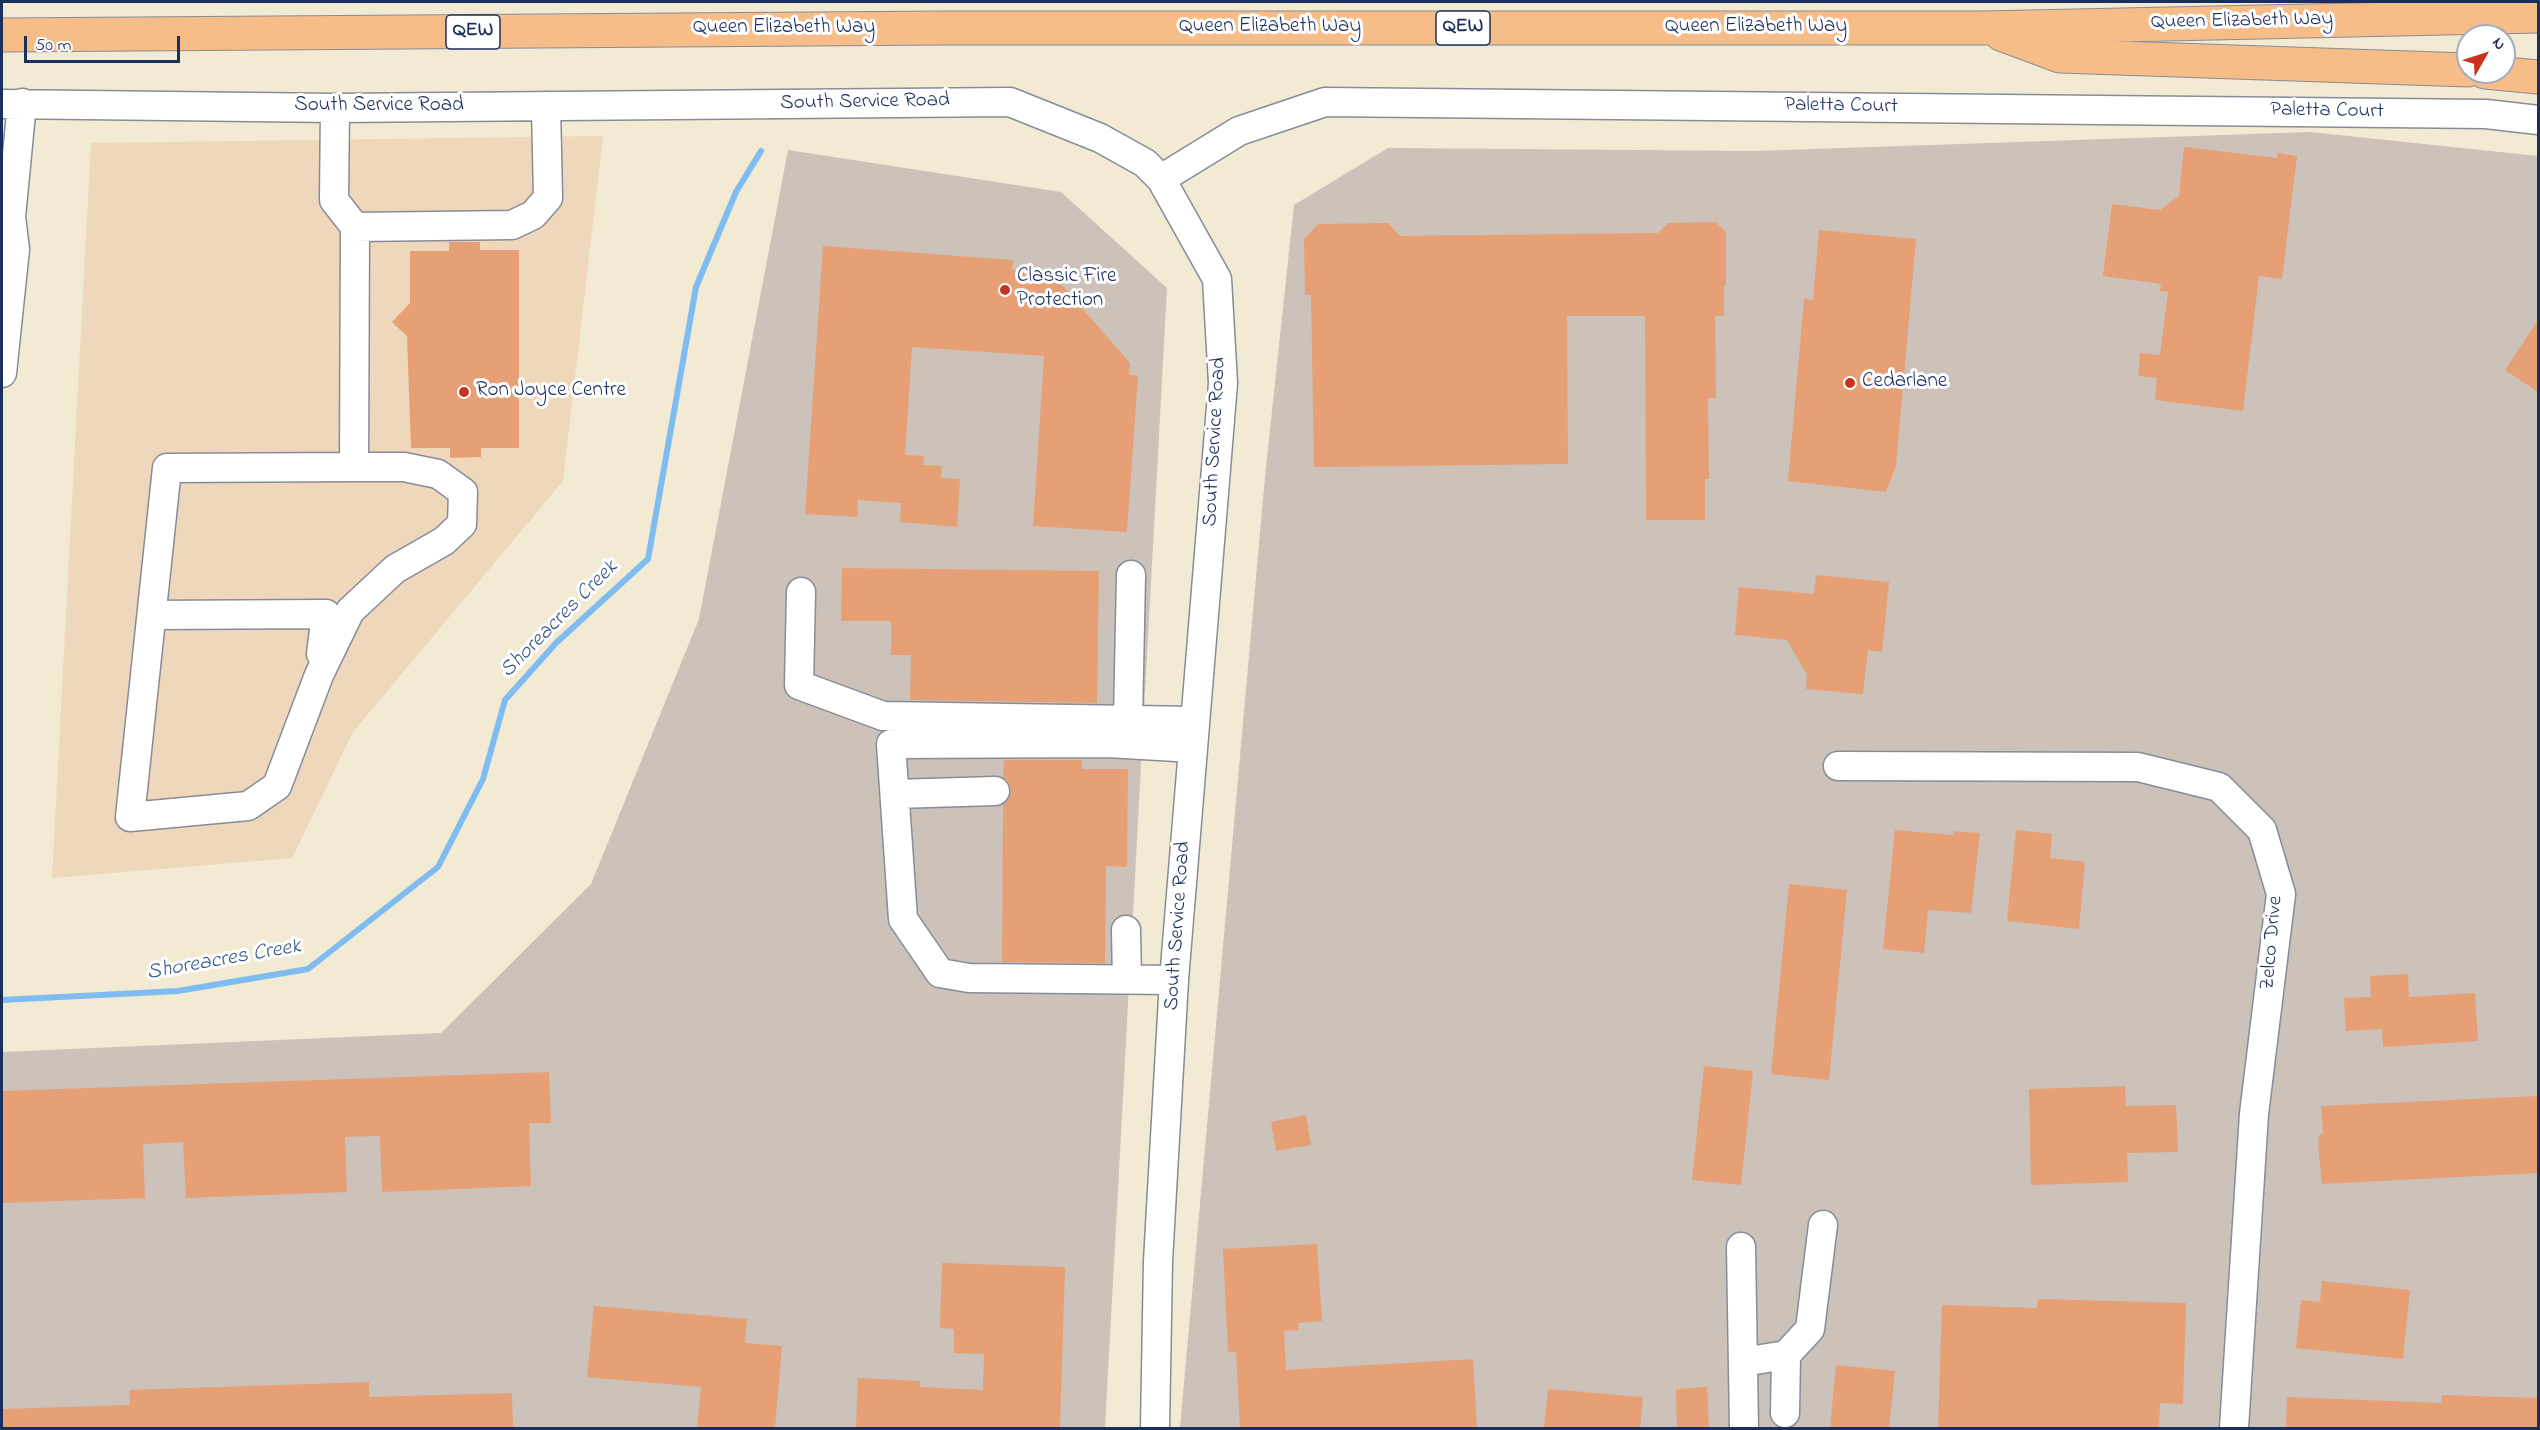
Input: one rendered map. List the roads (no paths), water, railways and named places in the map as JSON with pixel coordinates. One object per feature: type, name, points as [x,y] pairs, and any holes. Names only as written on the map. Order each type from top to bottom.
[{"type":"highway","name":"Queen Elizabeth Way","points":[[2,35],[944,28],[1982,28],[2538,16]]},
{"type":"highway","points":[[1982,28],[2060,56],[2456,70]]},
{"type":"highway","points":[[2516,75],[2538,77]]},
{"type":"street","name":"South Service Road","points":[[11,104],[335,108],[1010,102],[1100,138],[1145,163],[1161,179],[1217,279],[1223,383],[1174,980],[1158,1261],[1155,1428]]},
{"type":"street","name":"Paletta Court","points":[[1161,179],[1239,131],[1324,102],[2486,114],[2538,120]]},
{"type":"street","points":[[2,373],[15,249],[6,217],[11,104]]},
{"type":"street","points":[[355,227],[512,225],[533,215],[548,198],[546,106]]},
{"type":"street","points":[[335,108],[334,200],[355,227],[354,467]]},
{"type":"street","points":[[354,467],[404,467],[438,474],[463,492],[462,524],[444,541],[395,569],[350,611],[319,675],[277,786],[248,806],[130,817],[167,468],[354,467]]},
{"type":"street","points":[[1128,720],[1131,575]]},
{"type":"street","points":[[801,592],[799,685],[883,716],[1128,720],[1194,734]]},
{"type":"street","points":[[152,615],[326,614],[319,675]]},
{"type":"street","points":[[1174,980],[969,978],[940,973],[903,919],[891,744],[1108,743],[1194,734]]},
{"type":"street","name":"Zelco Drive","points":[[1838,766],[2138,767],[2219,787],[2262,830],[2281,894],[2254,1114],[2234,1428]]},
{"type":"street","points":[[895,794],[995,791]]},
{"type":"street","points":[[1126,930],[1127,980]]},
{"type":"street","points":[[1743,1362],[1786,1355],[1810,1329],[1823,1225]]},
{"type":"street","points":[[1741,1246],[1744,1428]]},
{"type":"street","points":[[1785,1413],[1786,1355]]},
{"type":"waterway","name":"Shoreacres Creek","points":[[2,1000],[178,991],[308,969],[438,867],[483,779],[505,700],[556,643],[648,559],[696,287],[736,192],[761,151]]},
{"type":"place","name":"Classic Fire Protection","points":[[1005,290]]},
{"type":"place","name":"Cedarlane","points":[[1850,383]]},
{"type":"place","name":"Ron Joyce Centre","points":[[464,392]]}]
